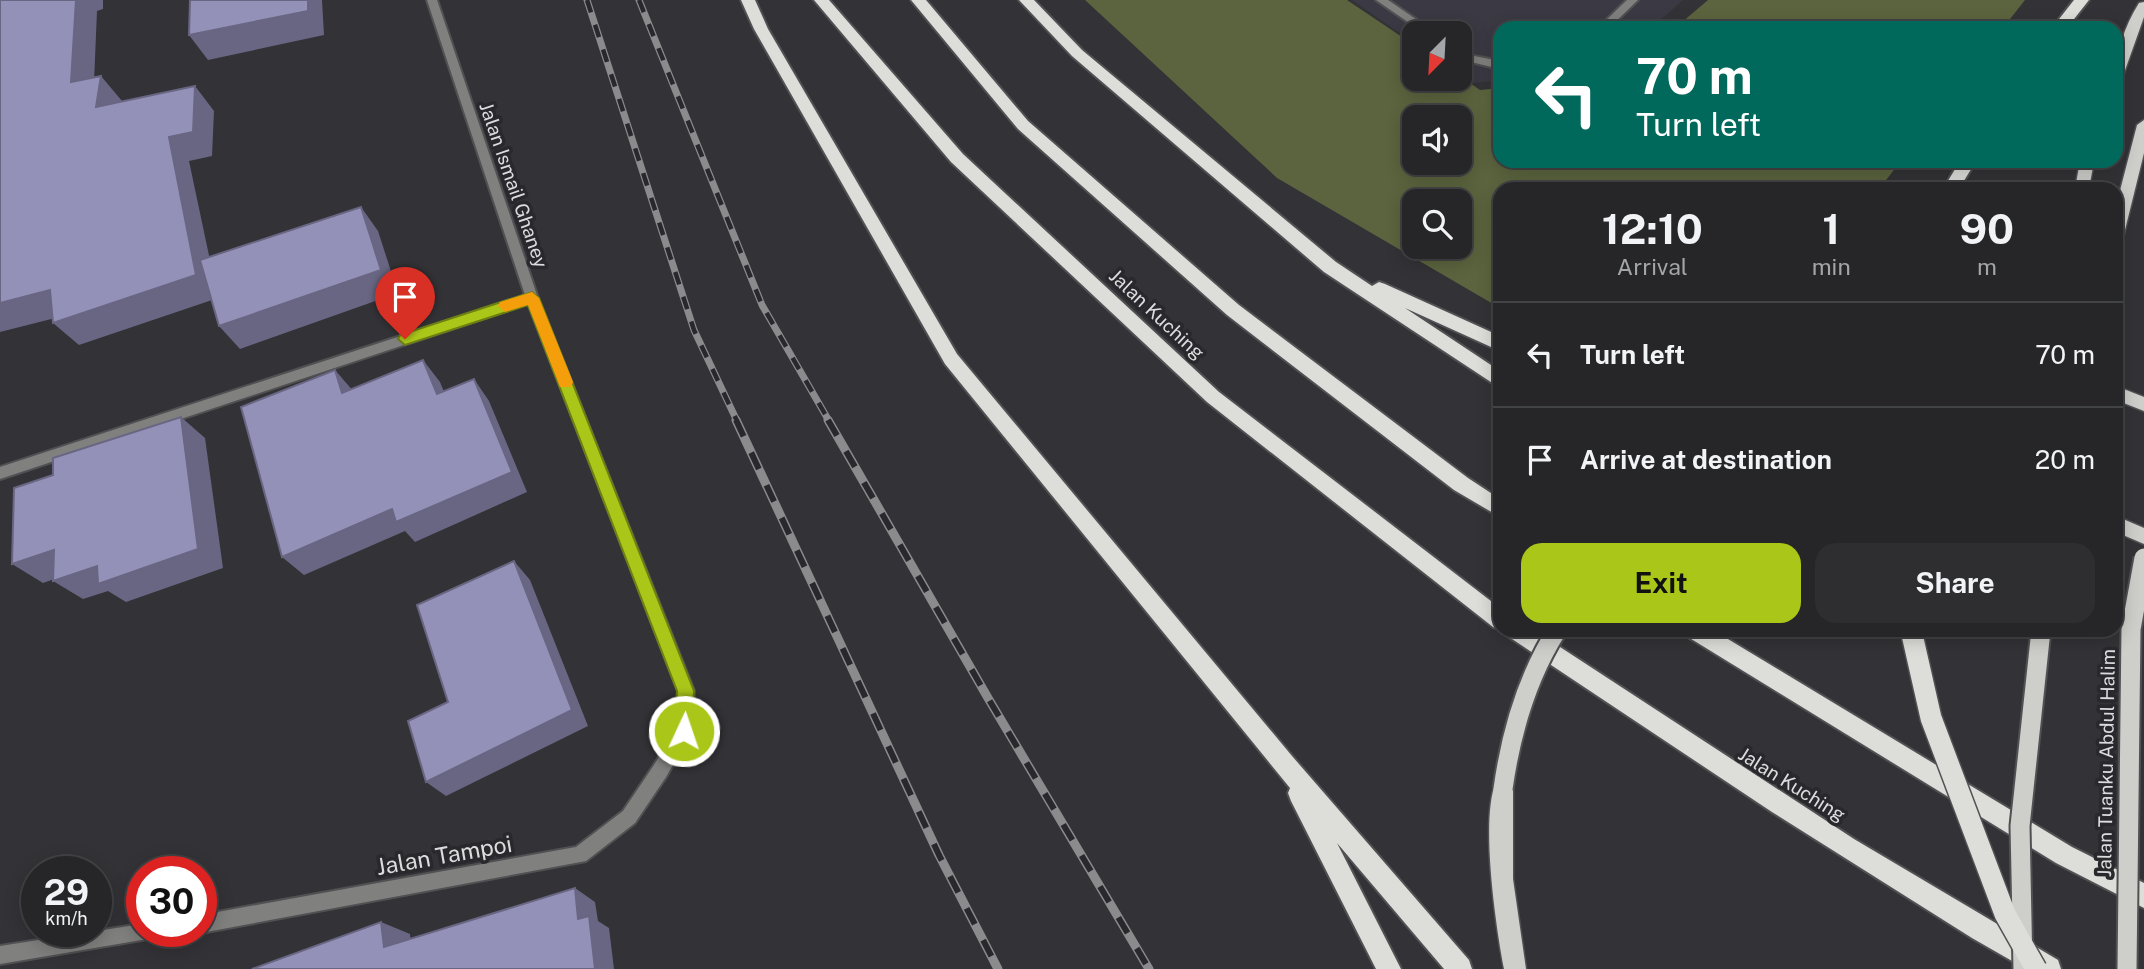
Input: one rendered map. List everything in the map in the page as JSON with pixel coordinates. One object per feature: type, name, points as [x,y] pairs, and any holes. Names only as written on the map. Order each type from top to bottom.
[{"type":"highway","points":[[748,0],[761,29],[951,359],[1284,764],[1460,969]]},
{"type":"highway","name":"Jalan Kuching","points":[[821,0],[957,158],[1213,397],[1493,615]]},
{"type":"highway","points":[[918,0],[1023,125],[1233,310],[1461,484],[1493,505]]},
{"type":"highway","points":[[1026,0],[1077,53],[1330,267],[1493,375]]},
{"type":"highway","points":[[2065,21],[2082,0]]},
{"type":"highway","points":[[1330,267],[1493,341]]},
{"type":"highway","name":"Jalan Kuching","points":[[1527,637],[1744,781],[2002,943],[2049,969]]},
{"type":"highway","points":[[1706,637],[2064,855],[2144,897]]},
{"type":"highway","points":[[1913,637],[1931,718],[2005,914],[2036,969]]},
{"type":"highway","points":[[1284,764],[1389,969]]},
{"type":"main road","points":[[2123,56],[2136,19],[2144,6]]},
{"type":"main road","points":[[2123,207],[2144,125]]},
{"type":"main road","points":[[2123,396],[2144,404]]},
{"type":"main road","points":[[2123,527],[2144,536]]},
{"type":"main road","name":"Jalan Tuanku Abdul Halim","points":[[2127,969],[2126,876],[2132,629],[2144,558]]},
{"type":"main road","points":[[1515,969],[1501,872],[1503,789],[1517,718],[1532,676],[1553,637]]},
{"type":"main road","points":[[2023,969],[2020,826],[2040,637]]},
{"type":"street","name":"Jalan Ismail Ghaney","points":[[432,0],[532,298],[686,691],[684,731],[660,771]]},
{"type":"street","points":[[1381,0],[1413,21]]},
{"type":"street","points":[[1610,21],[1633,0]]},
{"type":"street","points":[[1472,59],[1493,64]]},
{"type":"street","points":[[0,473],[532,298]]},
{"type":"street","name":"Jalan Tampoi","points":[[217,921],[580,855],[629,817],[660,771]]},
{"type":"street","points":[[0,955],[126,935]]},
{"type":"shaded area","points":[[1352,0],[1683,0],[1659,21],[1493,21],[1493,81],[1474,83],[1472,21],[1402,21],[1402,35]]},
{"type":"green space","points":[[1085,0],[1347,0],[1402,37],[1402,91],[1472,91],[1472,84],[1480,90],[1493,89],[1493,168],[1896,168],[1884,182],[1493,182],[1493,304],[1416,259],[1472,259],[1472,189],[1402,189],[1402,251],[1277,178]]},
{"type":"green space","points":[[1708,0],[2025,0],[2008,21],[1683,21]]},
{"type":"building","points":[[0,0],[76,0],[71,82],[101,76],[96,107],[195,86],[193,132],[169,137],[196,275],[53,323],[50,290],[0,303]]},
{"type":"building","points":[[190,0],[308,0],[308,11],[189,35]]},
{"type":"building","points":[[361,207],[381,270],[219,326],[200,260]]},
{"type":"building","points":[[423,360],[437,394],[474,379],[512,472],[396,522],[392,509],[282,557],[241,407],[335,370],[342,393]]},
{"type":"building","points":[[181,417],[198,549],[98,584],[97,566],[53,581],[54,550],[12,564],[14,488],[53,475],[53,458]]},
{"type":"building","points":[[514,561],[572,710],[426,782],[408,721],[448,702],[417,605]]},
{"type":"building","points":[[575,888],[578,919],[589,916],[595,969],[252,969],[381,922],[384,947]]},
{"type":"railway","points":[[587,0],[694,330],[737,421]]},
{"type":"railway","points":[[639,0],[762,305],[829,421]]},
{"type":"railway","points":[[736,420],[939,855],[998,969]]},
{"type":"railway","points":[[828,420],[988,698],[1149,969]]},
{"type":"slow traffic","points":[[505,306],[532,298],[565,382]]},
{"type":"route","points":[[405,339],[532,298],[686,691],[684,731]]}]
